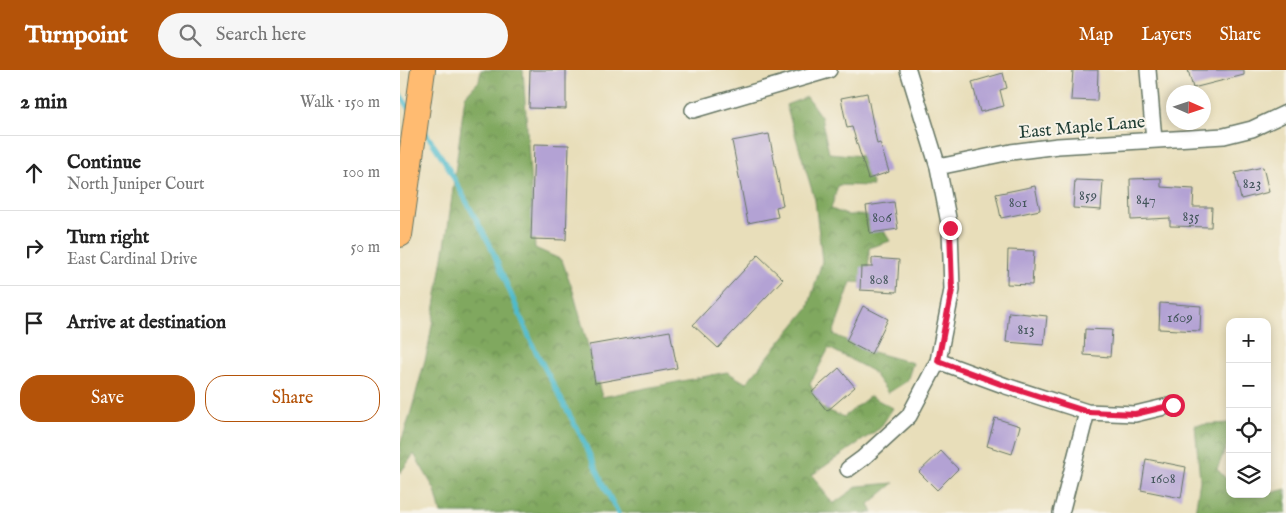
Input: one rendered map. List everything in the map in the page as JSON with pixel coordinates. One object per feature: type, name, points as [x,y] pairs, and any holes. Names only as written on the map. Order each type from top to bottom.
[{"type":"highway","points":[[400,235],[423,70]]},
{"type":"street","points":[[693,110],[829,70]]},
{"type":"street","points":[[848,469],[863,458],[909,416],[938,361],[952,290],[950,228],[938,167],[908,70]]},
{"type":"street","points":[[1148,70],[1154,140]]},
{"type":"street","name":"East Maple Lane","points":[[938,167],[1011,152],[1058,146],[1224,136],[1252,129],[1286,114]]},
{"type":"street","points":[[938,361],[1006,386],[1088,412],[1135,414],[1173,405]]},
{"type":"street","points":[[1061,513],[1088,412]]},
{"type":"green space","points":[[481,70],[523,70],[535,248],[562,260],[573,291],[602,397],[727,372],[746,383],[808,308],[822,261],[815,200],[786,105],[807,97],[821,117],[829,153],[862,156],[873,186],[838,185],[831,209],[847,215],[871,215],[881,226],[890,241],[869,248],[868,283],[851,282],[833,334],[869,351],[913,363],[907,381],[888,393],[872,371],[829,348],[810,384],[822,408],[844,417],[870,396],[893,408],[880,428],[812,475],[833,504],[858,486],[894,483],[869,504],[873,513],[441,513],[435,490],[414,454],[400,473],[400,444],[409,419],[428,349],[448,227],[465,96],[479,81]]},
{"type":"green space","points":[[1226,423],[1226,448],[1217,469],[1226,479],[1226,498],[1271,498],[1271,493],[1286,489],[1286,513],[1195,513],[1200,480],[1195,425]]},
{"type":"building","points":[[530,70],[566,70],[566,109],[529,108]]},
{"type":"building","points":[[1073,70],[1098,70],[1097,101],[1071,100]]},
{"type":"building","points":[[1188,70],[1244,70],[1244,75],[1205,85],[1192,85]]},
{"type":"building","points":[[1003,73],[1007,88],[1000,90],[1004,106],[980,112],[972,82]]},
{"type":"building","points":[[867,93],[877,144],[880,143],[889,172],[868,179],[852,127],[847,128],[841,98]]},
{"type":"building","points":[[769,134],[783,205],[776,207],[778,217],[748,223],[732,141]]},
{"type":"building","points":[[534,144],[569,145],[566,240],[531,239]]},
{"type":"building","points":[[1263,167],[1269,192],[1241,199],[1235,173]]},
{"type":"building","points":[[1161,178],[1161,187],[1194,189],[1193,207],[1212,207],[1211,227],[1170,226],[1170,218],[1131,220],[1130,179]]},
{"type":"building","points":[[1075,180],[1103,181],[1101,210],[1073,208]]},
{"type":"building","points":[[1035,186],[1040,210],[1001,218],[996,194]]},
{"type":"building","points":[[894,202],[898,229],[870,233],[866,206]]},
{"type":"building","points":[[1008,250],[1034,251],[1032,285],[1007,284]]},
{"type":"building","points":[[758,255],[783,279],[718,348],[693,325]]},
{"type":"building","points":[[872,258],[899,260],[897,292],[860,290],[861,267],[872,267]]},
{"type":"building","points":[[1160,303],[1201,306],[1200,331],[1159,329]]},
{"type":"building","points":[[863,306],[888,319],[871,354],[846,341]]},
{"type":"building","points":[[1009,312],[1047,316],[1044,345],[1006,342]]},
{"type":"building","points":[[1085,329],[1112,330],[1110,357],[1084,355]]},
{"type":"building","points":[[670,331],[677,368],[595,383],[589,345]]},
{"type":"building","points":[[839,368],[855,387],[827,411],[812,392]]},
{"type":"building","points":[[995,418],[1020,426],[1012,454],[987,446]]},
{"type":"building","points":[[941,451],[958,469],[937,490],[919,472]]},
{"type":"building","points":[[1146,459],[1186,467],[1181,498],[1141,490]]},
{"type":"waterway","points":[[400,94],[409,108]]},
{"type":"waterway","points":[[422,127],[445,162],[490,245],[534,348],[583,440],[618,513]]},
{"type":"route","points":[[950,228],[952,290],[938,361],[1006,386],[1088,412],[1135,414],[1173,405]]}]
